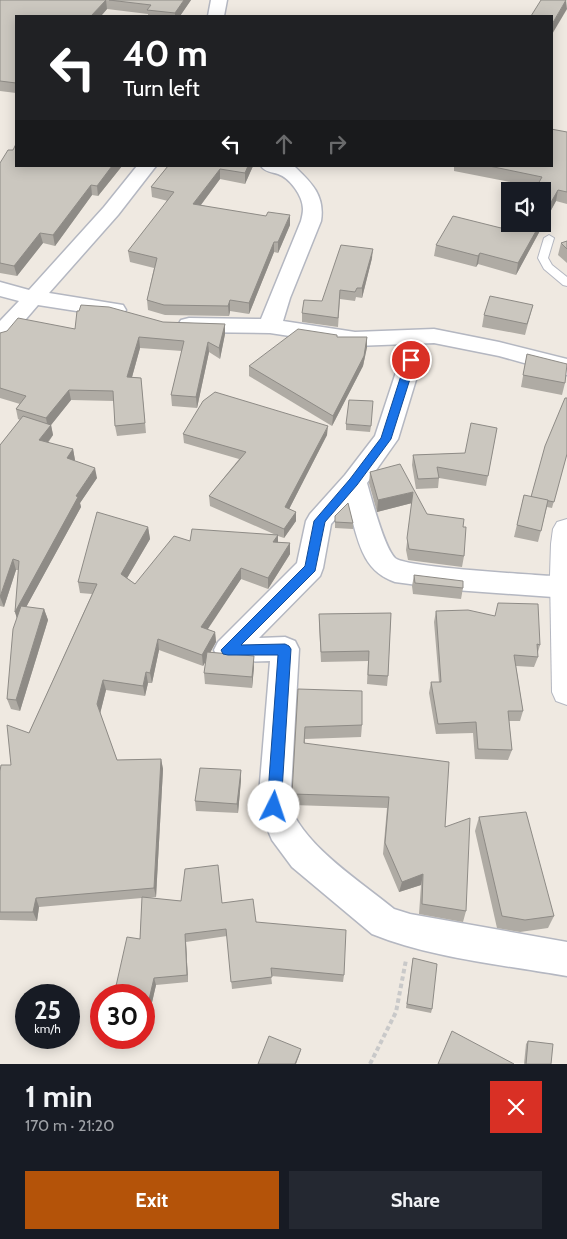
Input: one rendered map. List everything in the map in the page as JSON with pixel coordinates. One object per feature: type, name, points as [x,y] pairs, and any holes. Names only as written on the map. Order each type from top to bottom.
[{"type":"street","points":[[216,15],[219,0]]},
{"type":"street","points":[[0,335],[111,211],[147,167]]},
{"type":"street","points":[[270,326],[285,281],[311,221],[313,209],[310,197],[300,182],[288,171],[274,167]]},
{"type":"street","points":[[0,288],[34,298],[79,306],[112,309],[138,316]]},
{"type":"street","points":[[173,324],[270,326],[355,339],[434,336],[499,349],[567,367]]},
{"type":"street","points":[[411,360],[386,439],[354,482],[319,521],[310,568],[228,650],[285,649],[274,807],[283,829],[304,856],[384,922],[410,931],[567,959]]},
{"type":"street","points":[[354,482],[377,555],[386,566],[394,571],[455,579],[565,588]]},
{"type":"street","points":[[567,529],[564,544],[567,690]]},
{"type":"lane","points":[[549,238],[543,258],[548,268],[567,283]]},
{"type":"path","points":[[370,1064],[396,1012],[403,984],[410,931]]},
{"type":"building","points":[[0,0],[106,0],[92,15],[15,15],[15,83],[0,81]]},
{"type":"building","points":[[109,0],[184,0],[175,13],[147,10],[151,5]]},
{"type":"building","points":[[541,0],[566,0],[553,23],[553,15],[532,15]]},
{"type":"building","points":[[553,129],[567,132],[567,192],[558,190],[551,202],[551,182],[539,182],[542,177],[494,167],[553,167]]},
{"type":"building","points":[[15,146],[15,167],[111,167],[97,186],[91,185],[53,235],[40,233],[14,266],[0,263],[0,163],[8,150],[13,150]]},
{"type":"building","points":[[167,167],[248,167],[245,173],[220,169],[193,204],[266,216],[268,212],[290,215],[278,242],[274,242],[249,303],[230,300],[228,306],[164,305],[147,300],[157,258],[128,251],[174,192],[151,187]]},
{"type":"building","points":[[453,216],[501,228],[501,232],[535,232],[518,263],[480,253],[478,256],[436,245]]},
{"type":"building","points":[[567,241],[567,249],[561,243]]},
{"type":"building","points":[[341,245],[373,249],[362,288],[357,288],[355,292],[340,290],[338,318],[302,313],[304,300],[322,301]]},
{"type":"building","points":[[490,296],[533,305],[527,324],[484,315]]},
{"type":"building","points":[[81,305],[109,307],[163,322],[225,324],[219,348],[208,342],[196,397],[171,395],[184,341],[139,337],[127,377],[141,378],[145,423],[115,426],[113,391],[69,390],[46,418],[16,409],[26,396],[0,388],[0,333],[7,331],[18,318],[75,329],[77,311],[79,311]]},
{"type":"building","points":[[298,329],[337,335],[337,337],[367,337],[364,356],[333,416],[249,366]]},
{"type":"building","points":[[527,354],[567,364],[565,383],[523,375]]},
{"type":"building","points":[[215,392],[328,426],[285,507],[296,512],[284,529],[209,496],[246,452],[183,434],[203,401]]},
{"type":"building","points":[[565,398],[567,398],[567,454],[554,502],[531,497],[545,446]]},
{"type":"building","points":[[349,400],[373,401],[371,426],[346,424]]},
{"type":"building","points":[[23,416],[51,425],[39,440],[73,449],[67,458],[95,468],[76,496],[78,497],[15,612],[19,561],[13,559],[0,597],[0,445]]},
{"type":"building","points":[[471,423],[497,428],[488,476],[437,467],[439,478],[418,479],[413,455],[465,453]]},
{"type":"building","points":[[400,464],[427,514],[464,519],[463,527],[466,527],[464,556],[409,549],[407,538],[413,492],[378,500],[370,472]]},
{"type":"building","points":[[524,495],[548,500],[541,531],[517,525]]},
{"type":"building","points":[[348,503],[353,523],[335,522],[335,516]]},
{"type":"building","points":[[97,512],[148,527],[121,574],[135,584],[174,536],[190,541],[192,529],[278,535],[273,542],[290,543],[268,578],[241,568],[201,627],[215,632],[202,655],[158,639],[150,673],[146,672],[143,686],[103,680],[97,704],[117,760],[161,759],[154,888],[36,898],[33,912],[0,912],[0,771],[1,765],[11,765],[7,725],[29,733],[97,584],[78,582]]},
{"type":"building","points":[[414,575],[463,581],[463,588],[415,583]]},
{"type":"building","points":[[498,603],[538,604],[540,645],[537,644],[538,657],[514,655],[523,711],[508,711],[512,750],[478,749],[476,722],[438,724],[431,682],[441,682],[436,611],[468,610],[495,616]]},
{"type":"building","points":[[21,606],[44,609],[16,700],[7,699],[13,629]]},
{"type":"building","points":[[391,613],[388,676],[368,675],[369,651],[321,652],[319,614]]},
{"type":"building","points":[[207,652],[254,656],[252,677],[204,673]]},
{"type":"building","points":[[298,689],[362,691],[362,725],[305,727],[304,743],[449,762],[445,827],[470,818],[466,911],[422,904],[423,874],[402,882],[385,843],[389,797],[292,794]]},
{"type":"building","points":[[200,768],[241,770],[237,804],[195,801]]},
{"type":"building","points":[[526,812],[554,916],[525,920],[502,916],[479,817]]},
{"type":"building","points":[[218,865],[222,903],[253,899],[256,922],[346,930],[344,975],[271,968],[272,977],[231,982],[226,929],[185,934],[187,975],[154,978],[153,984],[116,984],[127,937],[140,939],[142,897],[181,901],[185,869]]},
{"type":"building","points":[[413,958],[437,964],[432,1009],[407,1004]]},
{"type":"building","points":[[452,1031],[514,1064],[438,1064]]},
{"type":"building","points":[[269,1036],[301,1049],[295,1064],[258,1064]]},
{"type":"building","points":[[528,1041],[553,1044],[551,1064],[526,1064]]},
{"type":"route","points":[[274,807],[285,649],[228,650],[310,568],[319,521],[354,482],[386,439],[411,360]]}]
